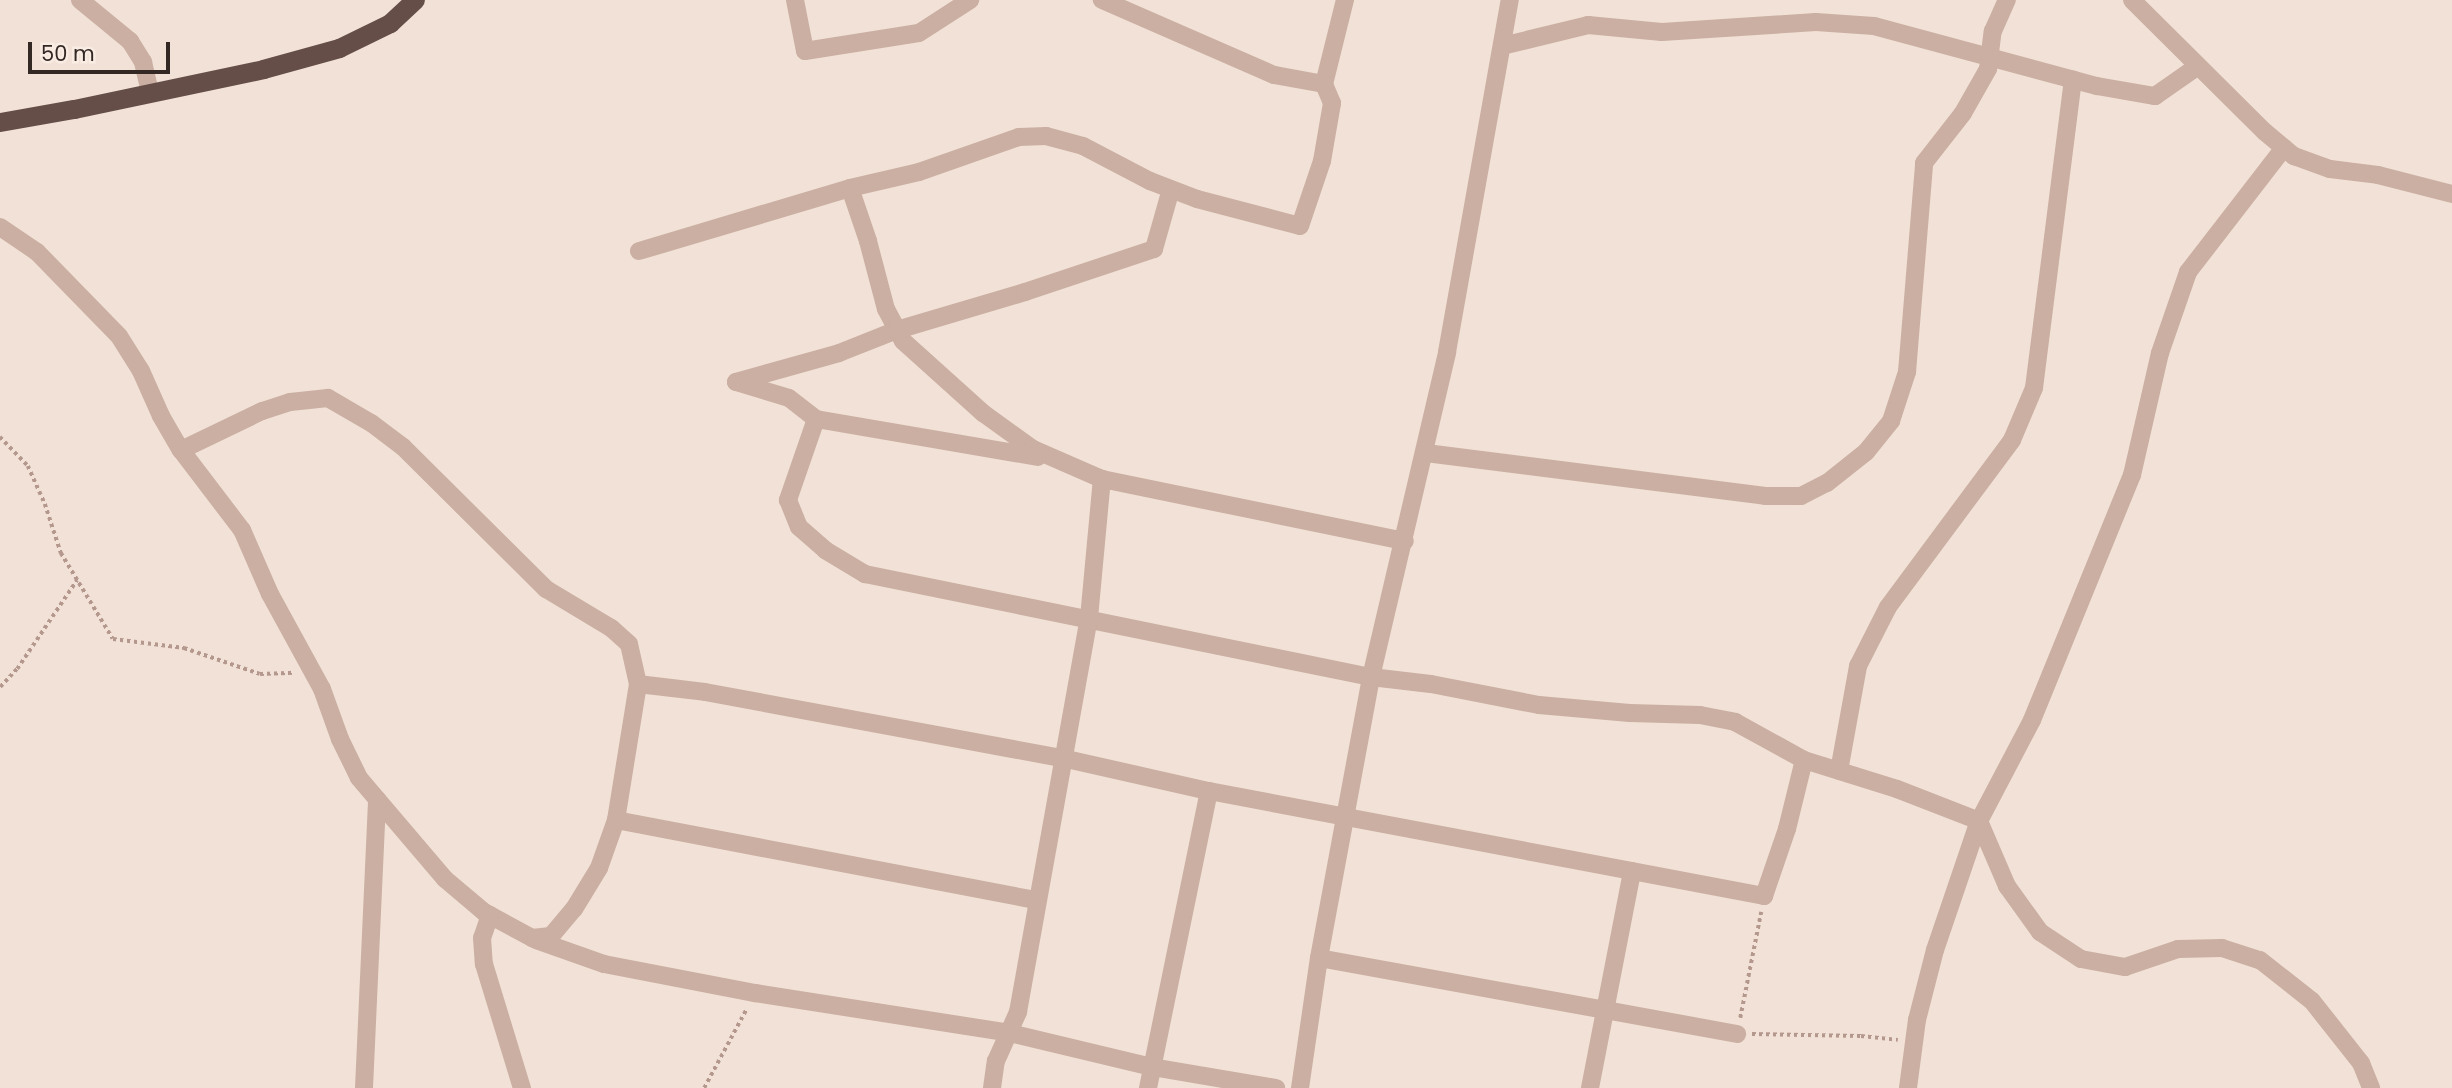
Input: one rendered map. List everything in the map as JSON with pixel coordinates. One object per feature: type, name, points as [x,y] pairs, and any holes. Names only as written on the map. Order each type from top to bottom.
[{"type":"highway","points":[[0,122],[262,69],[339,48],[390,23],[415,0]]},
{"type":"street","points":[[80,0],[130,41],[143,62],[150,92]]},
{"type":"street","points":[[795,0],[805,51],[919,33],[970,0]]},
{"type":"street","points":[[1101,0],[1274,75],[1324,84]]},
{"type":"street","points":[[639,251],[850,188],[919,172],[1019,137],[1046,136],[1083,146],[1171,189],[1300,226],[1322,160],[1332,103],[1324,84],[1345,0]]},
{"type":"street","points":[[1300,1088],[1319,958],[1371,677],[1426,453],[1470,231],[1510,0]]},
{"type":"street","points":[[1426,453],[1765,496],[1801,496],[1827,483],[1867,452],[1891,421],[1907,372],[1924,163],[1963,113],[1988,69],[1993,31],[2007,0]]},
{"type":"street","points":[[2132,0],[2294,156],[2330,169],[2378,175],[2452,194]]},
{"type":"street","points":[[1502,46],[1588,25],[1662,32],[1816,22],[1874,26],[2073,79],[2155,96],[2198,66]]},
{"type":"street","points":[[1839,771],[1849,702],[1858,666],[1870,642],[1888,607],[2012,440],[2034,388],[2073,79]]},
{"type":"street","points":[[1908,1088],[1914,1042],[1935,950],[1979,821],[2032,720],[2132,475],[2160,353],[2189,272],[2284,148]]},
{"type":"street","points":[[850,188],[869,241],[886,309],[902,341],[926,359],[982,413],[1033,449],[1102,480],[1405,541]]},
{"type":"street","points":[[1057,460],[816,419],[789,398],[736,382],[839,353],[897,330],[1025,292],[1154,249],[1171,189]]},
{"type":"street","points":[[0,227],[37,252],[119,336],[141,371],[161,416],[181,450],[242,530],[270,594],[313,673],[359,778],[445,879],[490,915],[532,938],[604,964],[755,993],[1010,1033],[1152,1067],[1276,1088]]},
{"type":"street","points":[[181,450],[262,411],[290,402],[328,398],[349,409],[403,447],[546,589],[611,628],[629,644],[636,663],[638,684],[616,820],[598,868],[574,909],[551,936],[532,938]]},
{"type":"street","points":[[816,419],[788,500],[799,527],[825,550],[865,574],[1371,677],[1431,684],[1539,705],[1630,713],[1700,715],[1735,722],[1804,760],[1898,789],[1979,821],[2007,886],[2040,932],[2081,959],[2125,967],[2178,949],[2222,948],[2260,960],[2312,1002],[2361,1063],[2371,1088]]},
{"type":"street","points":[[992,1088],[996,1060],[1018,1012],[1088,618],[1102,480]]},
{"type":"street","points":[[638,684],[705,692],[1062,758],[1209,791],[1765,896],[1787,829],[1804,760]]},
{"type":"street","points":[[1148,1088],[1209,791]]},
{"type":"street","points":[[364,1088],[377,799]]},
{"type":"street","points":[[616,820],[1037,900]]},
{"type":"street","points":[[1590,1088],[1603,1008],[1632,871]]},
{"type":"street","points":[[490,915],[482,938],[484,964],[522,1088]]},
{"type":"street","points":[[1319,958],[1737,1034]]},
{"type":"path","points":[[0,437],[28,466],[45,504],[61,553],[113,639],[184,648],[260,674],[313,673]]},
{"type":"path","points":[[0,687],[17,669],[77,580]]},
{"type":"path","points":[[1765,896],[1737,1034],[1861,1036],[1914,1042]]},
{"type":"path","points":[[704,1088],[755,993]]}]
